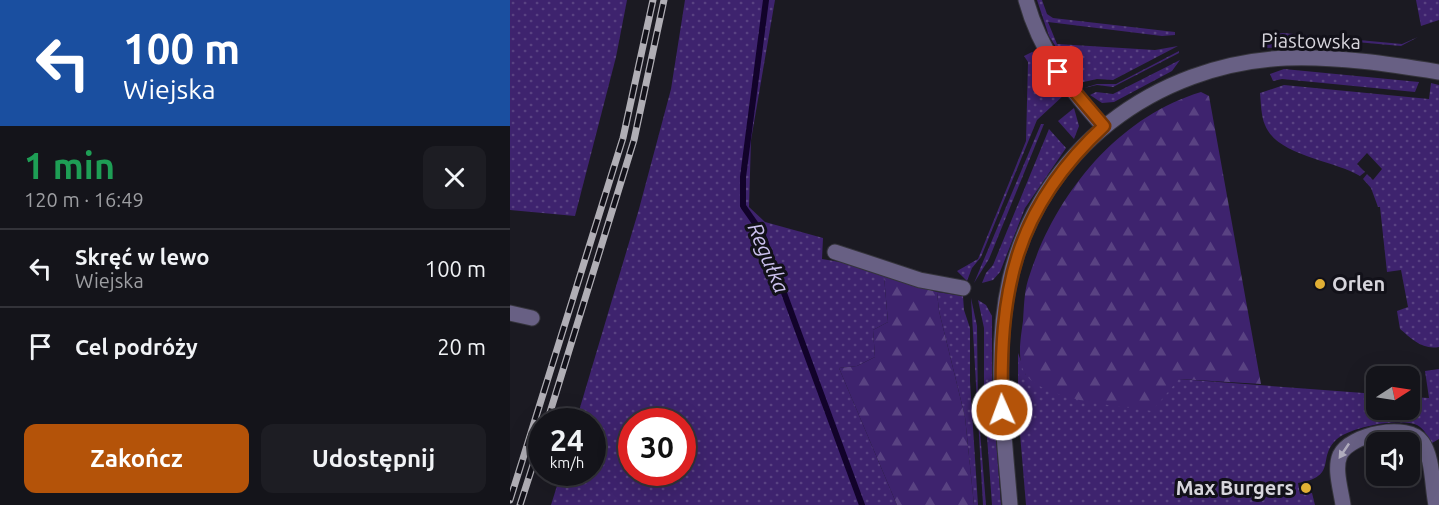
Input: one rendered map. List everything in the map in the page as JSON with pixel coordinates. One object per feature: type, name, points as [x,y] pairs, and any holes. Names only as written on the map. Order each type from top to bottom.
[{"type":"street","points":[[1026,0],[1036,32],[1051,60],[1070,87],[1104,126]]},
{"type":"street","name":"Piastowska","points":[[1010,505],[1001,381],[1003,324],[1010,280],[1026,231],[1049,188],[1076,153],[1104,126],[1130,106],[1177,81],[1212,69],[1247,61],[1288,58],[1319,59],[1439,72]]},
{"type":"street","points":[[835,252],[920,280],[963,288]]},
{"type":"street","points":[[510,312],[532,318]]},
{"type":"street","points":[[1343,505],[1338,460],[1344,448],[1356,439],[1404,430],[1415,434],[1424,446],[1436,505]]},
{"type":"green space","points":[[510,0],[627,0],[616,57],[575,216],[510,210]]},
{"type":"green space","points":[[685,0],[775,0],[751,140],[749,207],[765,222],[823,238],[822,259],[858,265],[884,276],[888,322],[873,330],[875,357],[857,366],[839,368],[897,505],[551,505],[557,486],[606,486],[606,408],[580,408],[639,209],[671,89]]},
{"type":"green space","points":[[1037,0],[1042,0],[1047,14],[1053,18],[1175,32],[1175,35],[1162,36],[1048,22],[1057,44],[1155,50],[1178,46],[1113,80],[1097,79],[1079,83],[1049,36]]},
{"type":"green space","points":[[1416,0],[1439,0],[1439,20],[1421,26]]},
{"type":"green space","points":[[1283,33],[1402,44],[1418,37],[1401,46],[1289,36],[1259,36]]},
{"type":"green space","points":[[1290,42],[1322,47],[1263,48],[1260,44]]},
{"type":"green space","points":[[1179,51],[1113,87],[1097,85],[1084,88],[1097,84],[1116,84]]},
{"type":"green space","points":[[1032,52],[1037,54],[1064,95],[1037,120],[981,257],[972,268],[967,281],[957,271],[978,259],[1026,141],[1028,62],[1024,56]]},
{"type":"green space","points":[[1180,60],[1172,71],[1114,102],[1102,103],[1090,95],[1096,92],[1113,94]]},
{"type":"green space","points":[[1284,69],[1419,82],[1415,92],[1282,79],[1273,81],[1270,74]]},
{"type":"green space","points":[[1431,83],[1439,85],[1439,347],[1427,347],[1418,343],[1400,329],[1397,311],[1408,307],[1401,270],[1387,272],[1380,207],[1378,207],[1371,188],[1363,179],[1367,174],[1373,180],[1382,169],[1367,153],[1357,164],[1365,172],[1360,176],[1293,151],[1281,144],[1271,135],[1265,125],[1260,93],[1284,85],[1429,99]]},
{"type":"green space","points":[[1201,92],[1209,96],[1261,384],[1179,379],[1152,411],[1084,401],[1050,391],[1036,384],[1023,369],[1020,341],[1028,280],[1053,220],[1071,191],[1115,141],[1141,121],[1170,104]]},
{"type":"green space","points":[[1074,108],[1079,126],[1074,139],[1058,121]]},
{"type":"green space","points":[[1041,124],[1044,124],[989,259],[974,283]]},
{"type":"green space","points":[[1049,129],[1066,148],[1025,208],[1000,272],[993,280],[982,283],[986,273],[993,265]]},
{"type":"green space","points":[[884,276],[937,292],[939,311],[965,417],[974,505],[897,505],[839,368],[857,366],[875,357],[873,330],[888,322]]},
{"type":"green space","points":[[937,292],[963,296],[964,310],[970,328],[970,381],[978,505],[974,505],[965,417],[939,311]]},
{"type":"green space","points":[[971,298],[977,326],[978,407],[986,505],[983,505]]},
{"type":"green space","points":[[978,300],[986,305],[992,316],[992,386],[1001,505],[992,505],[984,396],[984,328]]},
{"type":"green space","points":[[1018,353],[1026,375],[1179,379],[1366,393],[1366,420],[1420,420],[1420,398],[1429,398],[1425,371],[1439,369],[1439,439],[1432,443],[1417,425],[1400,422],[1376,424],[1344,435],[1331,446],[1323,471],[1311,480],[1298,483],[1300,494],[1312,493],[1315,505],[1026,505],[1018,410]]},
{"type":"waterway","name":"Regułka","points":[[766,0],[743,177],[743,206],[762,233],[862,505]]},
{"type":"railway","points":[[510,500],[623,138],[653,0]]},
{"type":"railway","points":[[551,408],[634,140],[664,0]]},
{"type":"railway","points":[[520,505],[528,480]]},
{"type":"place","name":"Orlen","points":[[1320,284]]},
{"type":"place","name":"Max Burgers","points":[[1306,488]]},
{"type":"route","points":[[1002,410],[1003,324],[1018,249],[1049,188],[1076,153],[1104,126],[1058,72]]}]
